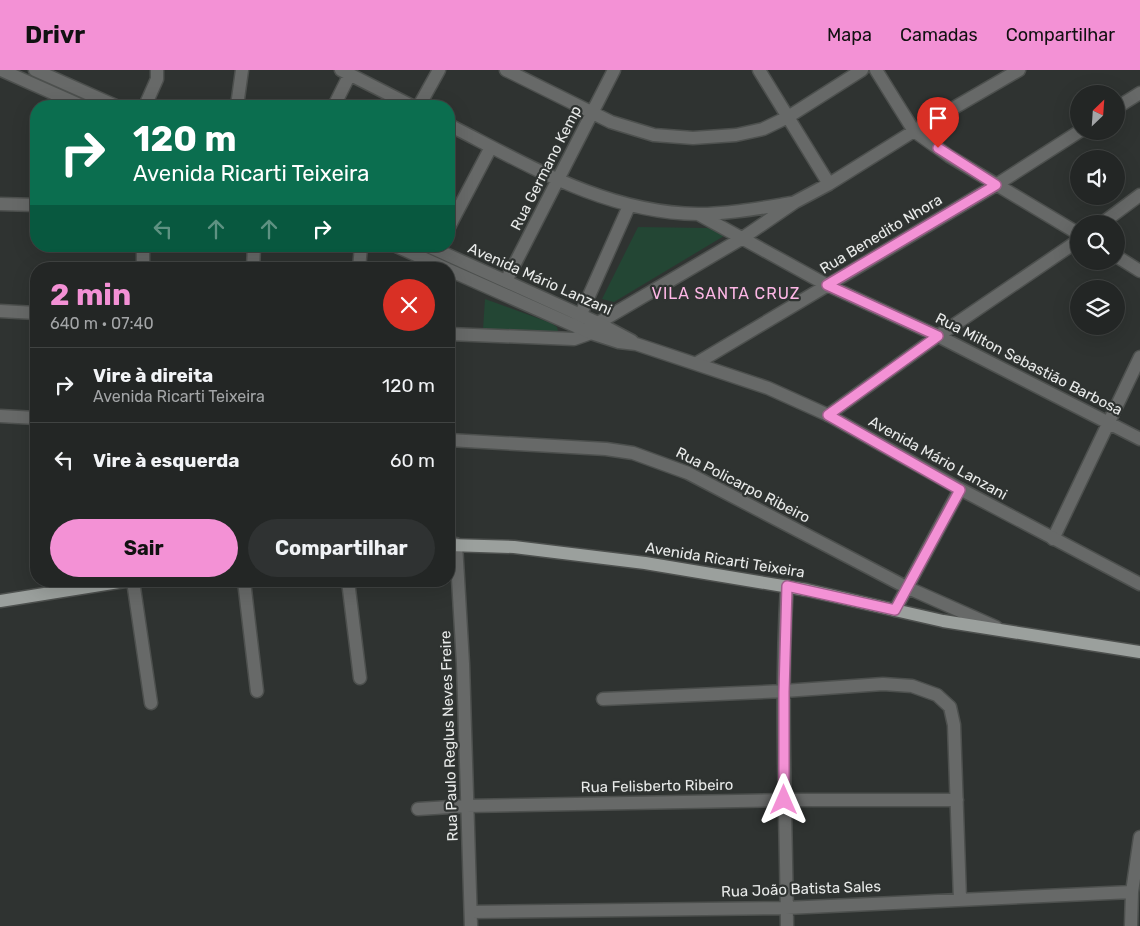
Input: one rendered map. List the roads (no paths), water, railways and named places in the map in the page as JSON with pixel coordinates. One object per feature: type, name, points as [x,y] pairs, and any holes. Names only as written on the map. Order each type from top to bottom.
[{"type":"main road","name":"Avenida Ricarti Teixeira","points":[[455,544],[514,547],[574,553],[787,586],[944,621],[1140,652]]},
{"type":"main road","points":[[0,601],[88,587]]},
{"type":"street","points":[[1,70],[68,100]]},
{"type":"street","points":[[238,100],[242,70]]},
{"type":"street","points":[[423,100],[439,70]]},
{"type":"street","points":[[506,70],[611,122],[654,135],[693,138],[736,135],[763,129],[788,117],[862,70]]},
{"type":"street","name":"Rua Germano Kemp","points":[[506,281],[559,181],[614,70]]},
{"type":"street","points":[[759,70],[829,184]]},
{"type":"street","points":[[876,70],[914,131],[949,156],[1070,229]]},
{"type":"street","points":[[455,334],[555,340],[582,338],[594,328],[742,239],[795,202],[829,184],[914,131],[1019,70]]},
{"type":"street","points":[[40,88],[40,71],[103,100]]},
{"type":"street","points":[[336,100],[346,72],[400,100]]},
{"type":"street","points":[[148,100],[159,73]]},
{"type":"street","points":[[1125,102],[1140,93]]},
{"type":"street","points":[[455,128],[559,181],[592,195],[629,206],[698,214],[742,211],[795,202]]},
{"type":"street","name":"Rua Benedito Nhora","points":[[697,363],[996,185],[1070,137]]},
{"type":"street","points":[[455,216],[492,147]]},
{"type":"street","points":[[1113,215],[1140,195]]},
{"type":"street","points":[[0,204],[30,205]]},
{"type":"street","points":[[555,340],[579,321],[629,206]]},
{"type":"street","name":"Rua Milton Sebastião Barbosa","points":[[698,214],[827,285],[938,336],[1140,439]]},
{"type":"street","points":[[828,415],[938,336],[1070,246]]},
{"type":"street","name":"Avenida Mário Lanzani","points":[[410,252],[432,262]]},
{"type":"street","name":"Avenida Mário Lanzani","points":[[443,252],[506,281],[579,321]]},
{"type":"street","points":[[1125,262],[1140,271]]},
{"type":"street","name":"Avenida Mário Lanzani","points":[[455,272],[636,344],[768,388],[828,415],[960,490],[1139,582]]},
{"type":"street","points":[[0,311],[30,313]]},
{"type":"street","points":[[1053,539],[1140,356]]},
{"type":"street","points":[[0,416],[30,418]]},
{"type":"street","name":"Rua Policarpo Ribeiro","points":[[455,440],[633,452],[688,473],[906,587],[1003,630]]},
{"type":"street","points":[[895,610],[960,490]]},
{"type":"street","name":"Rua Paulo Reglus Neves Freire","points":[[455,577],[463,664],[471,926]]},
{"type":"street","points":[[786,926],[784,692],[787,586]]},
{"type":"street","points":[[134,587],[151,703]]},
{"type":"street","points":[[245,587],[257,691]]},
{"type":"street","points":[[349,587],[360,678]]},
{"type":"street","points":[[603,699],[784,692],[883,684],[912,686],[937,695],[950,707],[954,725],[960,899]]},
{"type":"street","name":"Rua Felisberto Ribeiro","points":[[418,809],[466,806],[784,800],[957,800]]},
{"type":"street","points":[[1131,926],[1132,892],[1140,838]]},
{"type":"street","name":"Rua João Batista Sales","points":[[471,912],[786,908],[1132,892]]},
{"type":"district","name":"VILA SANTA CRUZ","points":[[726,293]]}]
